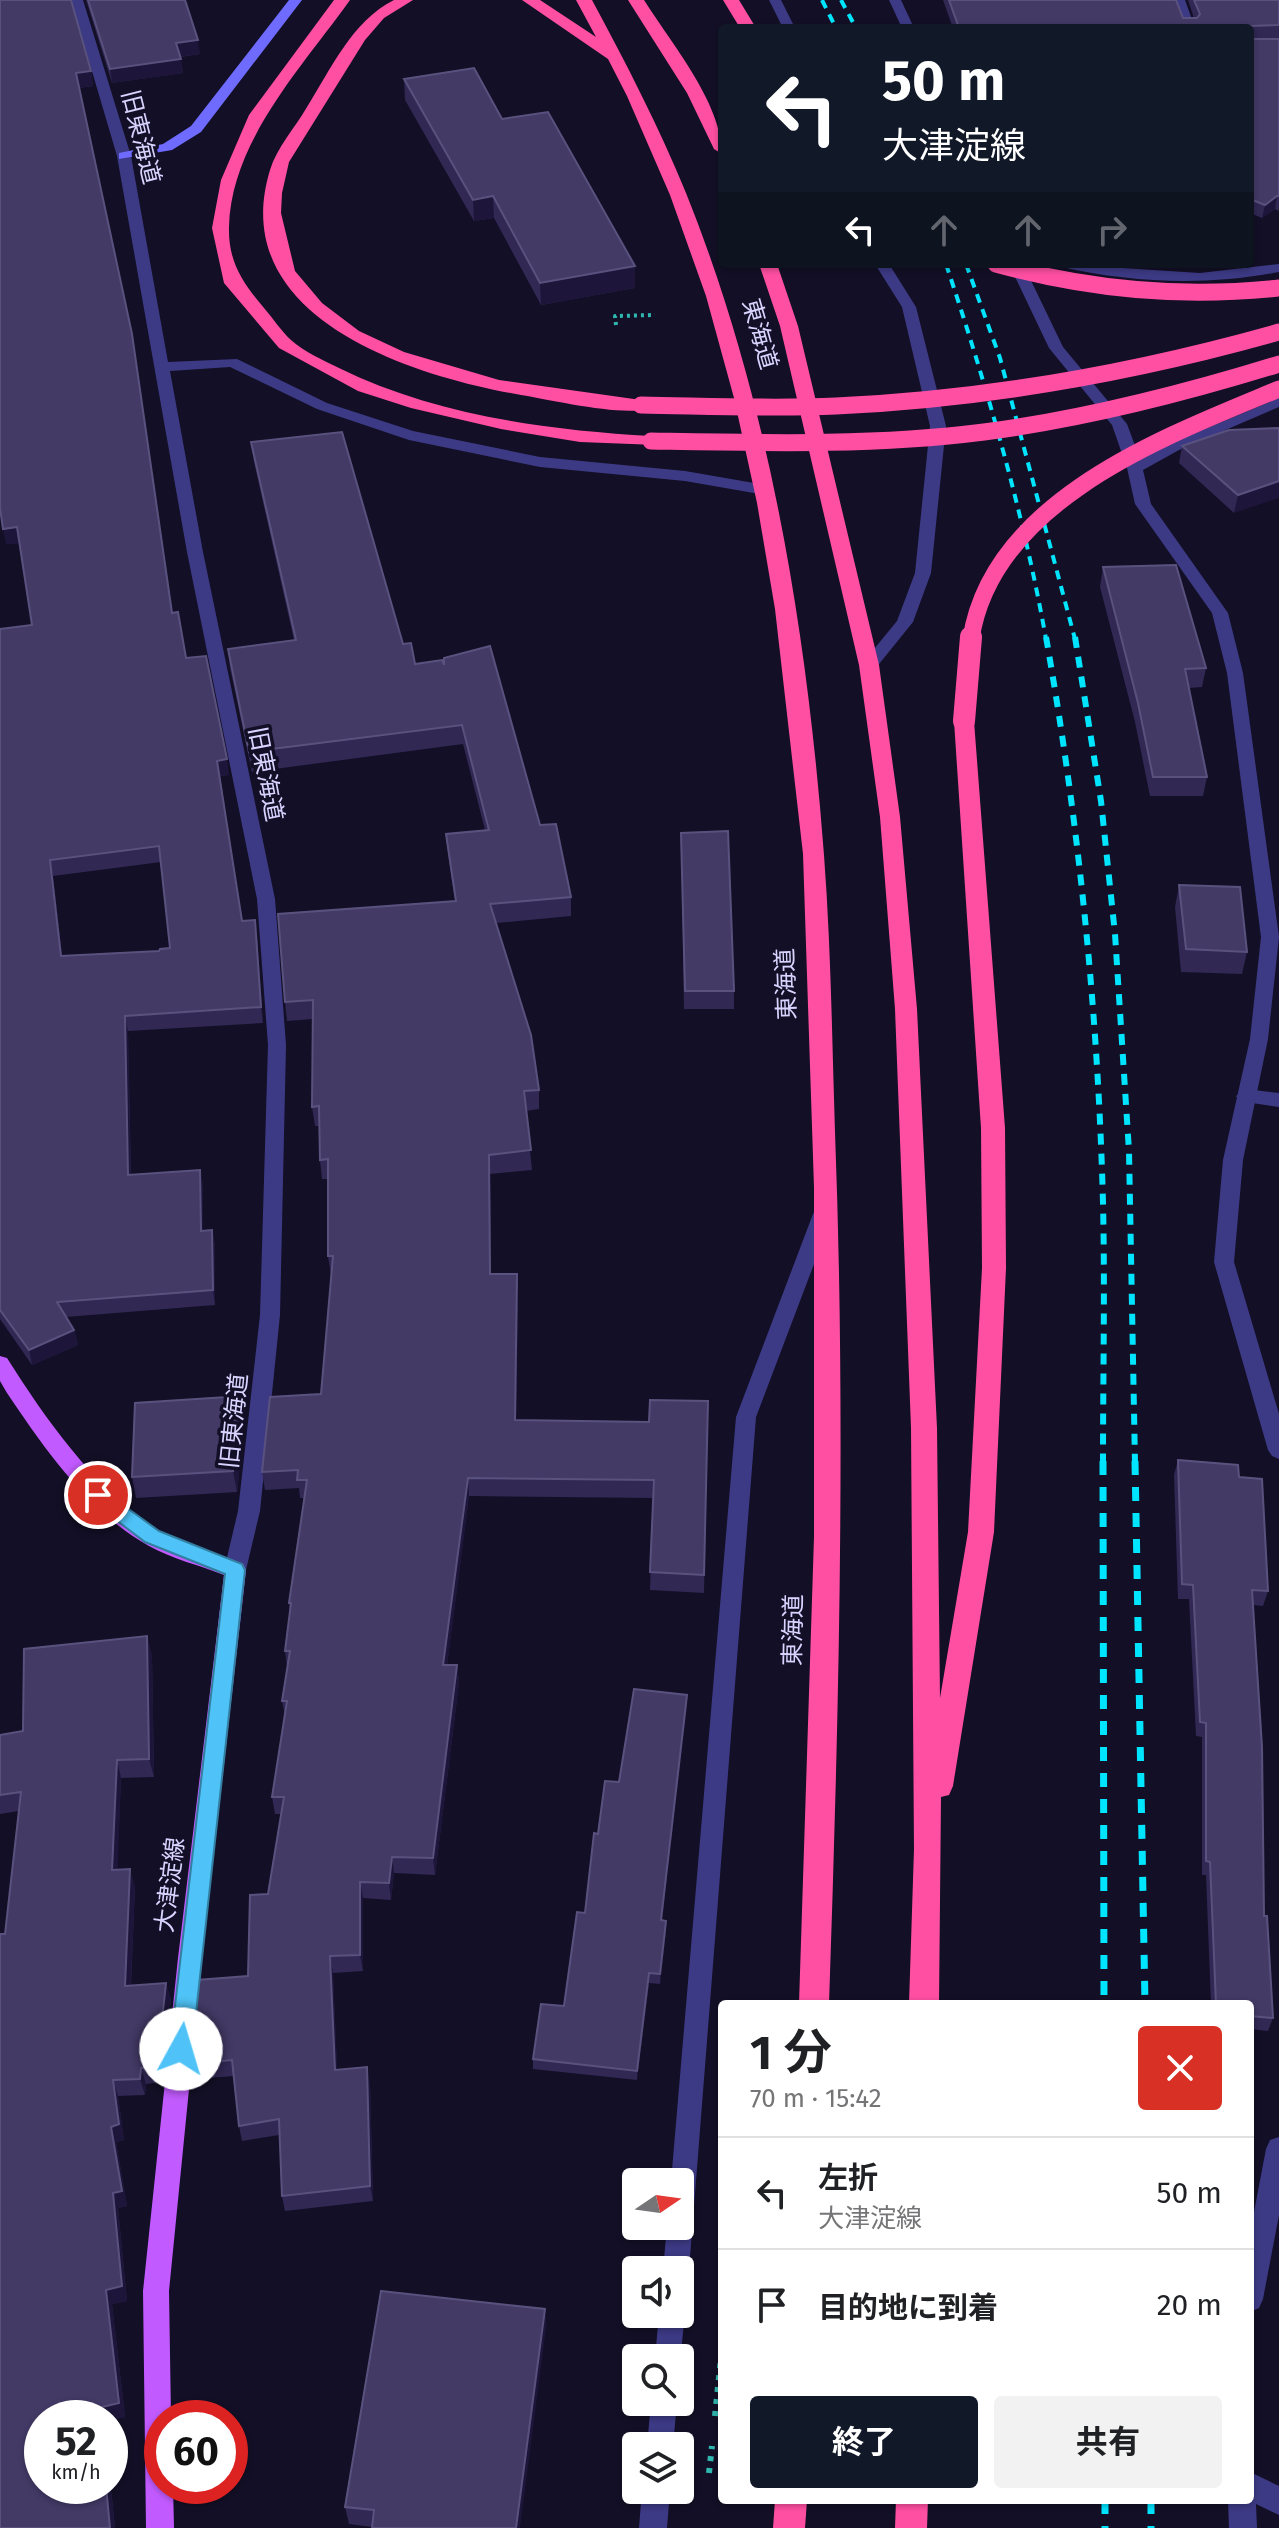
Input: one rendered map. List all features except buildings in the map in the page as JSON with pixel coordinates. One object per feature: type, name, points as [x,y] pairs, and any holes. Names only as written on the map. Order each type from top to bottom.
[{"type":"highway","points":[[342,0],[257,115],[229,180],[220,228],[230,279],[285,344],[364,387],[417,404],[501,424],[580,437],[651,441],[820,442],[982,432],[1117,410],[1279,364]]},
{"type":"highway","points":[[405,0],[379,15],[360,39],[282,159],[271,198],[272,227],[286,272],[311,301],[341,327],[435,370],[532,393],[641,405],[835,406],[956,398],[1085,379],[1207,353],[1279,332]]},
{"type":"highway","points":[[530,0],[619,60]]},
{"type":"highway","name":"東海道","points":[[584,0],[619,60],[675,181],[737,365],[765,490],[795,675],[812,829],[827,1204],[830,1376],[822,1812],[814,2000]]},
{"type":"highway","points":[[636,0],[695,93],[718,141]]},
{"type":"highway","points":[[731,0],[746,24]]},
{"type":"highway","name":"東海道","points":[[769,268],[793,341],[869,665],[890,817],[906,1025],[924,1428],[928,1849],[924,2000]]},
{"type":"highway","points":[[1010,268],[1067,284],[1162,295],[1239,293],[1279,288]]},
{"type":"highway","points":[[928,1849],[981,1532],[994,1268],[993,1128],[964,721],[972,629],[987,583],[1007,555],[1062,499],[1103,470],[1150,445],[1279,389]]},
{"type":"highway","points":[[789,2528],[791,2504]]},
{"type":"highway","points":[[911,2528],[912,2504]]},
{"type":"main road","points":[[0,1364],[98,1495],[152,1537],[235,1570]]},
{"type":"main road","name":"大津淀線","points":[[160,2528],[156,2291],[190,1958],[235,1570]]},
{"type":"street","name":"旧東海道","points":[[77,0],[124,156],[195,552],[266,899],[277,1045],[270,1315],[249,1511],[235,1570]]},
{"type":"street","points":[[124,156],[167,147],[196,129],[296,0]]},
{"type":"street","points":[[775,0],[787,24]]},
{"type":"street","points":[[895,0],[906,24]]},
{"type":"street","points":[[1179,0],[1188,24]]},
{"type":"street","points":[[869,665],[905,622],[923,573],[938,426],[909,307],[885,268]]},
{"type":"street","points":[[1018,268],[1056,348],[1119,424],[1135,468],[1143,504],[1220,613],[1235,673],[1270,937],[1259,1039],[1233,1160],[1224,1262],[1279,1450]]},
{"type":"street","points":[[1092,268],[1135,275],[1197,276],[1257,273],[1279,268]]},
{"type":"street","points":[[161,367],[232,362],[322,406],[409,435],[540,462],[685,476],[765,490]]},
{"type":"street","points":[[1135,468],[1174,447],[1279,402]]},
{"type":"street","points":[[1246,1096],[1279,1100]]},
{"type":"street","points":[[685,2168],[746,1417],[827,1204]]},
{"type":"street","points":[[1254,2278],[1279,2149]]},
{"type":"street","points":[[1254,2488],[1279,2501]]},
{"type":"street","points":[[653,2528],[655,2504]]},
{"type":"street","points":[[1242,2504],[1243,2528]]},
{"type":"path","points":[[616,325],[615,316],[655,315]]},
{"type":"railway","points":[[822,0],[834,24]]},
{"type":"railway","points":[[841,0],[854,24]]},
{"type":"railway","points":[[947,268],[1003,450],[1046,639]]},
{"type":"railway","points":[[967,268],[1000,358],[1075,639]]},
{"type":"railway","points":[[1046,637],[1077,848],[1097,1061],[1104,1235],[1103,1462]]},
{"type":"railway","points":[[1075,637],[1101,801],[1115,934],[1129,1151],[1135,1463]]},
{"type":"railway","points":[[1135,1461],[1145,2000]]},
{"type":"railway","points":[[1103,1462],[1104,2000]]},
{"type":"railway","points":[[1105,2504],[1105,2528]]},
{"type":"railway","points":[[1151,2504],[1151,2528]]},
{"type":"route","points":[[98,1495],[152,1537],[235,1570],[181,2049]]}]
